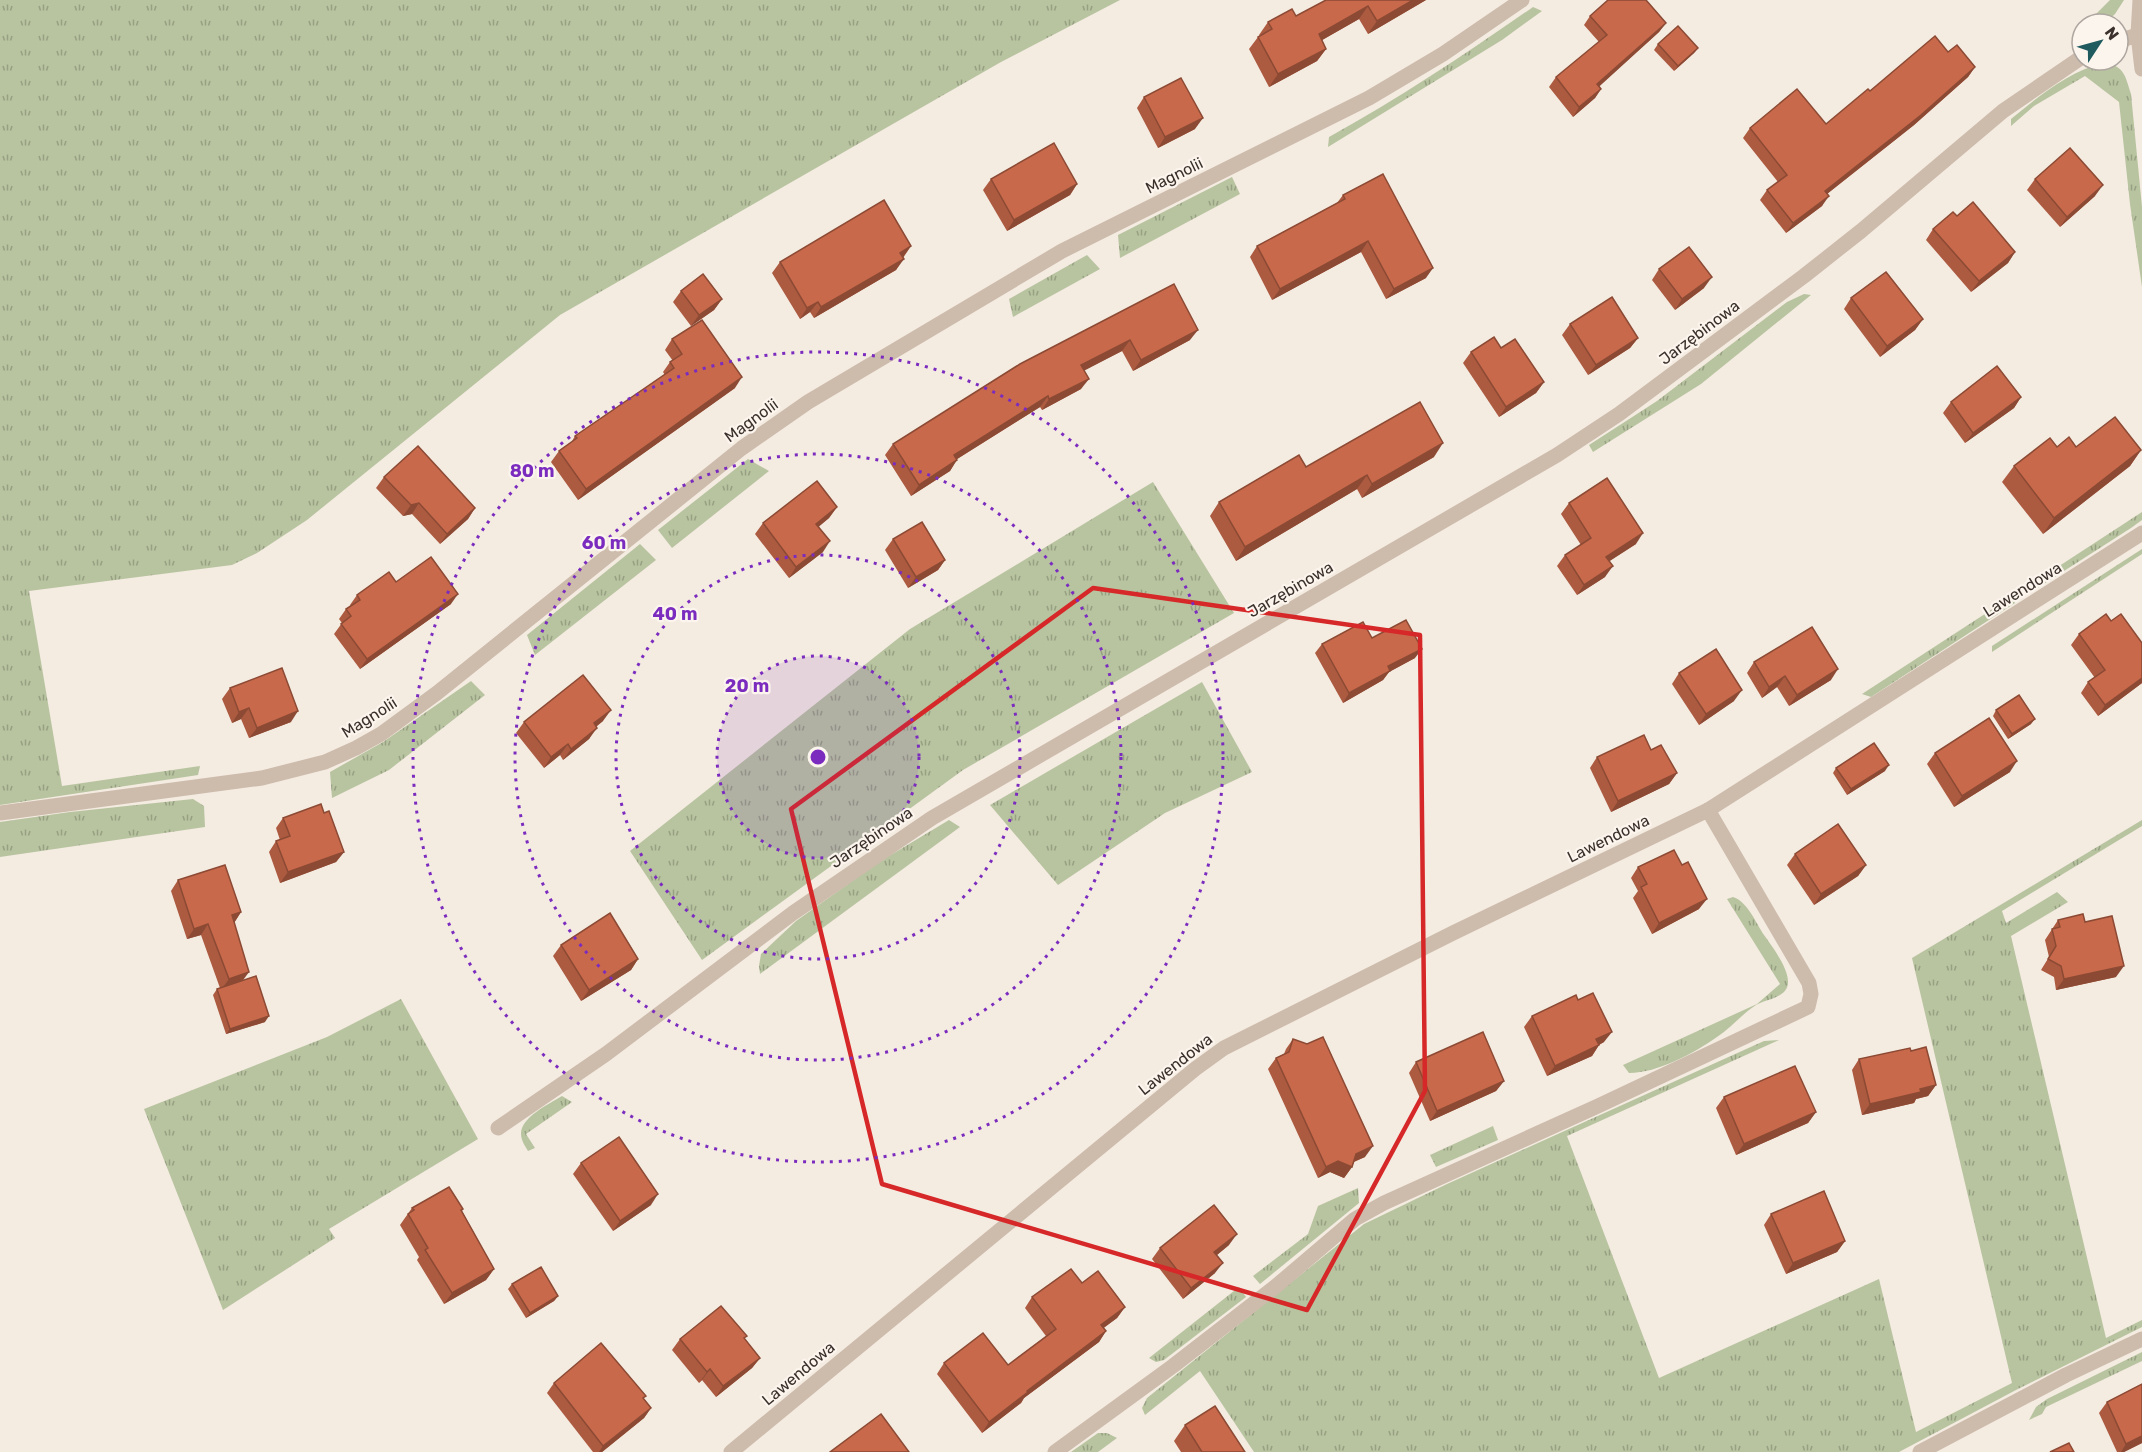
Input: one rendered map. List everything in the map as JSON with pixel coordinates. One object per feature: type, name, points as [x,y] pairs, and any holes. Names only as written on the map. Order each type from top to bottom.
[{"type":"street","name":"Magnolii","points":[[0,813],[262,778],[325,762],[356,748],[381,734],[436,693],[742,448],[800,407],[1062,251],[1369,98],[1443,54],[1521,0]]},
{"type":"street","points":[[2140,0],[2138,35],[2142,69]]},
{"type":"street","points":[[2130,37],[2138,35]]},
{"type":"street","name":"Jarzębinowa","points":[[498,1128],[606,1054],[793,913],[932,818],[1557,454],[1619,414],[1812,270],[2003,111],[2070,65]]},
{"type":"street","name":"Lawendowa","points":[[730,1452],[1151,1105],[1224,1048],[1453,933],[1708,810],[2142,533]]},
{"type":"street","points":[[1055,1452],[1173,1366],[1355,1219],[1384,1203],[1608,1102],[1808,1007],[1811,994],[1809,983],[1708,810]]},
{"type":"street","points":[[1920,1452],[2066,1375],[2142,1339]]},
{"type":"highlighted area","points":[[1093,588],[1420,635],[1425,1091],[1307,1310],[882,1184],[791,809]]},
{"type":"green space","points":[[0,0],[1120,0],[1001,62],[560,315],[307,520],[257,553],[232,565],[29,591],[62,786],[200,766],[198,775],[0,805]]},
{"type":"green space","points":[[2110,0],[2124,0],[2116,12],[2098,12]]},
{"type":"green space","points":[[1533,7],[1542,11],[1502,40],[1328,147],[1329,137],[1433,75]]},
{"type":"green space","points":[[2078,72],[2123,72],[2127,81],[2131,94],[2142,207],[2142,287],[2119,102],[2085,76],[2034,106],[2011,126],[2011,119]]},
{"type":"green space","points":[[1232,177],[1240,194],[1120,258],[1118,235]]},
{"type":"green space","points":[[1087,255],[1100,269],[1013,317],[1009,299]]},
{"type":"green space","points":[[1804,294],[1811,295],[1701,384],[1593,452],[1589,445],[1657,401],[1787,302]]},
{"type":"green space","points":[[748,459],[769,471],[672,548],[658,530]]},
{"type":"green space","points":[[1153,482],[1234,613],[963,770],[702,960],[630,851],[910,629]]},
{"type":"green space","points":[[2142,512],[2142,520],[2131,528],[2036,589],[2027,587]]},
{"type":"green space","points":[[640,544],[656,560],[535,655],[527,635]]},
{"type":"green space","points":[[2142,549],[2142,554],[1992,652],[1992,646]]},
{"type":"green space","points":[[2014,595],[2015,603],[1871,697],[1862,694]]},
{"type":"green space","points":[[471,681],[485,695],[389,770],[332,798],[330,772],[383,742]]},
{"type":"green space","points":[[1202,682],[1252,772],[1165,813],[1058,885],[990,805]]},
{"type":"green space","points":[[193,799],[204,806],[205,827],[0,857],[0,822]]},
{"type":"green space","points":[[949,820],[960,827],[760,974],[761,954],[796,921],[879,862]]},
{"type":"green space","points":[[2142,820],[2142,826],[2002,911],[2006,923],[2057,892],[2068,902],[2011,936],[2106,1338],[2142,1320],[2142,1327],[1899,1452],[1254,1452],[1200,1371],[1145,1415],[1142,1408],[1147,1398],[1364,1224],[1447,1184],[1764,1041],[1779,1040],[1567,1136],[1659,1378],[1879,1279],[1916,1432],[2012,1383],[1912,958]]},
{"type":"green space","points":[[1733,897],[1747,908],[1779,958],[1788,977],[1787,988],[1780,995],[1756,1005],[1722,1033],[1687,1055],[1652,1070],[1629,1073],[1623,1065],[1757,1004],[1780,984],[1727,899]]},
{"type":"green space","points":[[401,999],[478,1139],[329,1229],[335,1238],[223,1310],[144,1109],[327,1037]]},
{"type":"green space","points":[[562,1096],[572,1102],[526,1134],[535,1148],[528,1151],[521,1136],[522,1128],[537,1112]]},
{"type":"green space","points":[[1493,1126],[1498,1140],[1436,1167],[1430,1155]]},
{"type":"green space","points":[[1358,1188],[1359,1203],[1260,1284],[1253,1276],[1308,1234],[1318,1206]]},
{"type":"green space","points":[[1239,1287],[1246,1297],[1164,1360],[1156,1362],[1149,1358]]},
{"type":"green space","points":[[2142,1352],[2142,1361],[2046,1407],[2042,1414],[2029,1420],[2036,1407],[2047,1399]]},
{"type":"green space","points":[[1098,1433],[1107,1433],[1117,1438],[1098,1452],[1071,1452]]},
{"type":"building","points":[[1326,0],[1413,0],[1377,21],[1368,6],[1319,34],[1326,49],[1278,74],[1258,37],[1272,29],[1268,22],[1292,9],[1296,16]]},
{"type":"building","points":[[1608,0],[1646,0],[1666,23],[1597,84],[1601,89],[1579,107],[1556,77],[1607,35],[1590,16]]},
{"type":"building","points":[[1678,26],[1698,48],[1678,66],[1658,44]]},
{"type":"building","points":[[1935,36],[1948,52],[1957,45],[1975,67],[1921,115],[1825,191],[1829,196],[1793,223],[1767,190],[1787,175],[1750,128],[1797,89],[1826,124],[1868,89],[1870,91]]},
{"type":"building","points":[[1181,78],[1203,118],[1165,137],[1144,97]]},
{"type":"building","points":[[1054,143],[1077,184],[1014,220],[991,179]]},
{"type":"building","points":[[2070,148],[2103,185],[2067,217],[2035,179]]},
{"type":"building","points":[[1383,174],[1433,268],[1394,289],[1368,241],[1280,289],[1257,246],[1345,199],[1343,195]]},
{"type":"building","points":[[884,200],[911,246],[900,253],[904,259],[821,307],[818,302],[807,308],[780,262]]},
{"type":"building","points":[[1973,202],[2015,252],[1979,281],[1933,229],[1953,212],[1957,216]]},
{"type":"building","points":[[1689,247],[1712,277],[1682,299],[1659,269]]},
{"type":"building","points":[[1886,272],[1923,319],[1887,346],[1851,298]]},
{"type":"building","points":[[703,274],[722,299],[699,315],[681,291]]},
{"type":"building","points":[[1174,284],[1198,330],[1141,360],[1130,340],[1081,365],[1089,379],[1049,399],[1048,396],[954,455],[957,460],[919,485],[893,444],[1020,364]]},
{"type":"building","points":[[1612,297],[1638,338],[1596,365],[1570,324]]},
{"type":"building","points":[[702,320],[742,377],[586,489],[559,451],[577,438],[575,436],[674,368],[670,362],[682,354],[672,339]]},
{"type":"building","points":[[1494,337],[1501,348],[1515,339],[1544,382],[1506,407],[1471,352]]},
{"type":"building","points":[[1997,366],[2021,397],[1973,433],[1951,402]]},
{"type":"building","points":[[1420,402],[1443,443],[1372,484],[1367,475],[1245,547],[1219,502],[1299,455],[1306,467]]},
{"type":"building","points":[[2115,417],[2141,450],[2054,518],[2014,466],[2050,438],[2057,447],[2069,437],[2076,447]]},
{"type":"building","points":[[418,446],[475,508],[447,534],[419,503],[411,505],[384,477]]},
{"type":"building","points":[[1607,478],[1643,533],[1606,557],[1613,566],[1584,585],[1565,555],[1591,538],[1569,503]]},
{"type":"building","points":[[817,481],[837,507],[816,524],[830,541],[796,567],[763,523]]},
{"type":"building","points":[[922,522],[945,560],[916,577],[893,539]]},
{"type":"building","points":[[431,557],[458,594],[367,659],[341,624],[351,616],[346,609],[360,600],[357,595],[389,572],[396,582]]},
{"type":"building","points":[[2106,614],[2111,621],[2121,614],[2142,643],[2142,678],[2105,705],[2088,682],[2105,670],[2079,634]]},
{"type":"building","points":[[1406,620],[1422,649],[1388,666],[1390,671],[1349,693],[1322,644],[1363,622],[1372,638]]},
{"type":"building","points":[[1812,627],[1838,669],[1797,695],[1785,676],[1769,687],[1754,662]]},
{"type":"building","points":[[1716,649],[1742,690],[1706,714],[1679,673]]},
{"type":"building","points":[[282,668],[298,711],[257,728],[249,708],[239,712],[230,688]]},
{"type":"building","points":[[583,675],[611,710],[594,723],[597,728],[571,749],[568,744],[551,757],[524,722]]},
{"type":"building","points":[[2019,695],[2035,719],[2012,734],[1996,710]]},
{"type":"building","points":[[1989,718],[2017,761],[1962,796],[1935,753]]},
{"type":"building","points":[[1644,735],[1651,750],[1661,745],[1677,773],[1618,801],[1597,757]]},
{"type":"building","points":[[1874,743],[1889,765],[1851,789],[1836,768]]},
{"type":"building","points":[[321,804],[324,813],[329,811],[344,852],[288,872],[276,841],[290,836],[283,818]]},
{"type":"building","points":[[1838,824],[1866,865],[1821,894],[1795,854]]},
{"type":"building","points":[[1674,850],[1682,865],[1688,862],[1707,899],[1659,923],[1641,887],[1647,884],[1638,867]]},
{"type":"building","points":[[225,865],[241,912],[232,915],[249,972],[229,979],[208,924],[194,929],[178,880]]},
{"type":"building","points":[[610,913],[638,959],[589,990],[561,945]]},
{"type":"building","points":[[2083,914],[2085,922],[2112,916],[2124,966],[2064,979],[2061,966],[2048,959],[2056,946],[2052,929],[2060,927],[2058,920]]},
{"type":"building","points":[[256,976],[269,1016],[230,1029],[217,989]]},
{"type":"building","points":[[1593,993],[1612,1032],[1596,1039],[1599,1045],[1555,1066],[1532,1016],[1576,995],[1578,1000]]},
{"type":"building","points":[[1483,1032],[1504,1081],[1437,1111],[1416,1062]]},
{"type":"building","points":[[1323,1037],[1373,1146],[1356,1154],[1352,1167],[1338,1161],[1326,1167],[1276,1058],[1289,1052],[1293,1039],[1307,1044]]},
{"type":"building","points":[[1926,1047],[1936,1085],[1920,1089],[1921,1092],[1870,1104],[1859,1059],[1910,1048],[1911,1051]]},
{"type":"building","points":[[1795,1066],[1816,1112],[1744,1144],[1724,1097]]},
{"type":"building","points":[[619,1137],[658,1194],[620,1221],[581,1163]]},
{"type":"building","points":[[449,1187],[494,1269],[452,1293],[425,1250],[428,1248],[408,1214],[414,1210],[412,1208]]},
{"type":"building","points":[[1824,1191],[1845,1241],[1793,1263],[1771,1214]]},
{"type":"building","points":[[1214,1205],[1237,1234],[1214,1252],[1223,1263],[1191,1288],[1160,1248]]},
{"type":"building","points":[[541,1267],[558,1296],[530,1313],[512,1284]]},
{"type":"building","points":[[1071,1269],[1082,1283],[1098,1271],[1125,1307],[1101,1325],[1106,1331],[989,1422],[944,1363],[983,1333],[1008,1365],[1056,1329],[1032,1297]]},
{"type":"building","points":[[721,1306],[747,1336],[744,1338],[760,1358],[723,1386],[710,1369],[707,1372],[680,1339]]},
{"type":"building","points":[[601,1343],[646,1396],[643,1398],[651,1408],[603,1446],[554,1383]]},
{"type":"building","points":[[2142,1384],[2142,1436],[2126,1444],[2107,1402]]},
{"type":"building","points":[[1215,1406],[1245,1452],[1202,1452],[1185,1425]]},
{"type":"building","points":[[881,1414],[909,1452],[830,1452]]},
{"type":"building","points":[[2069,1443],[2074,1452],[2050,1452]]}]
